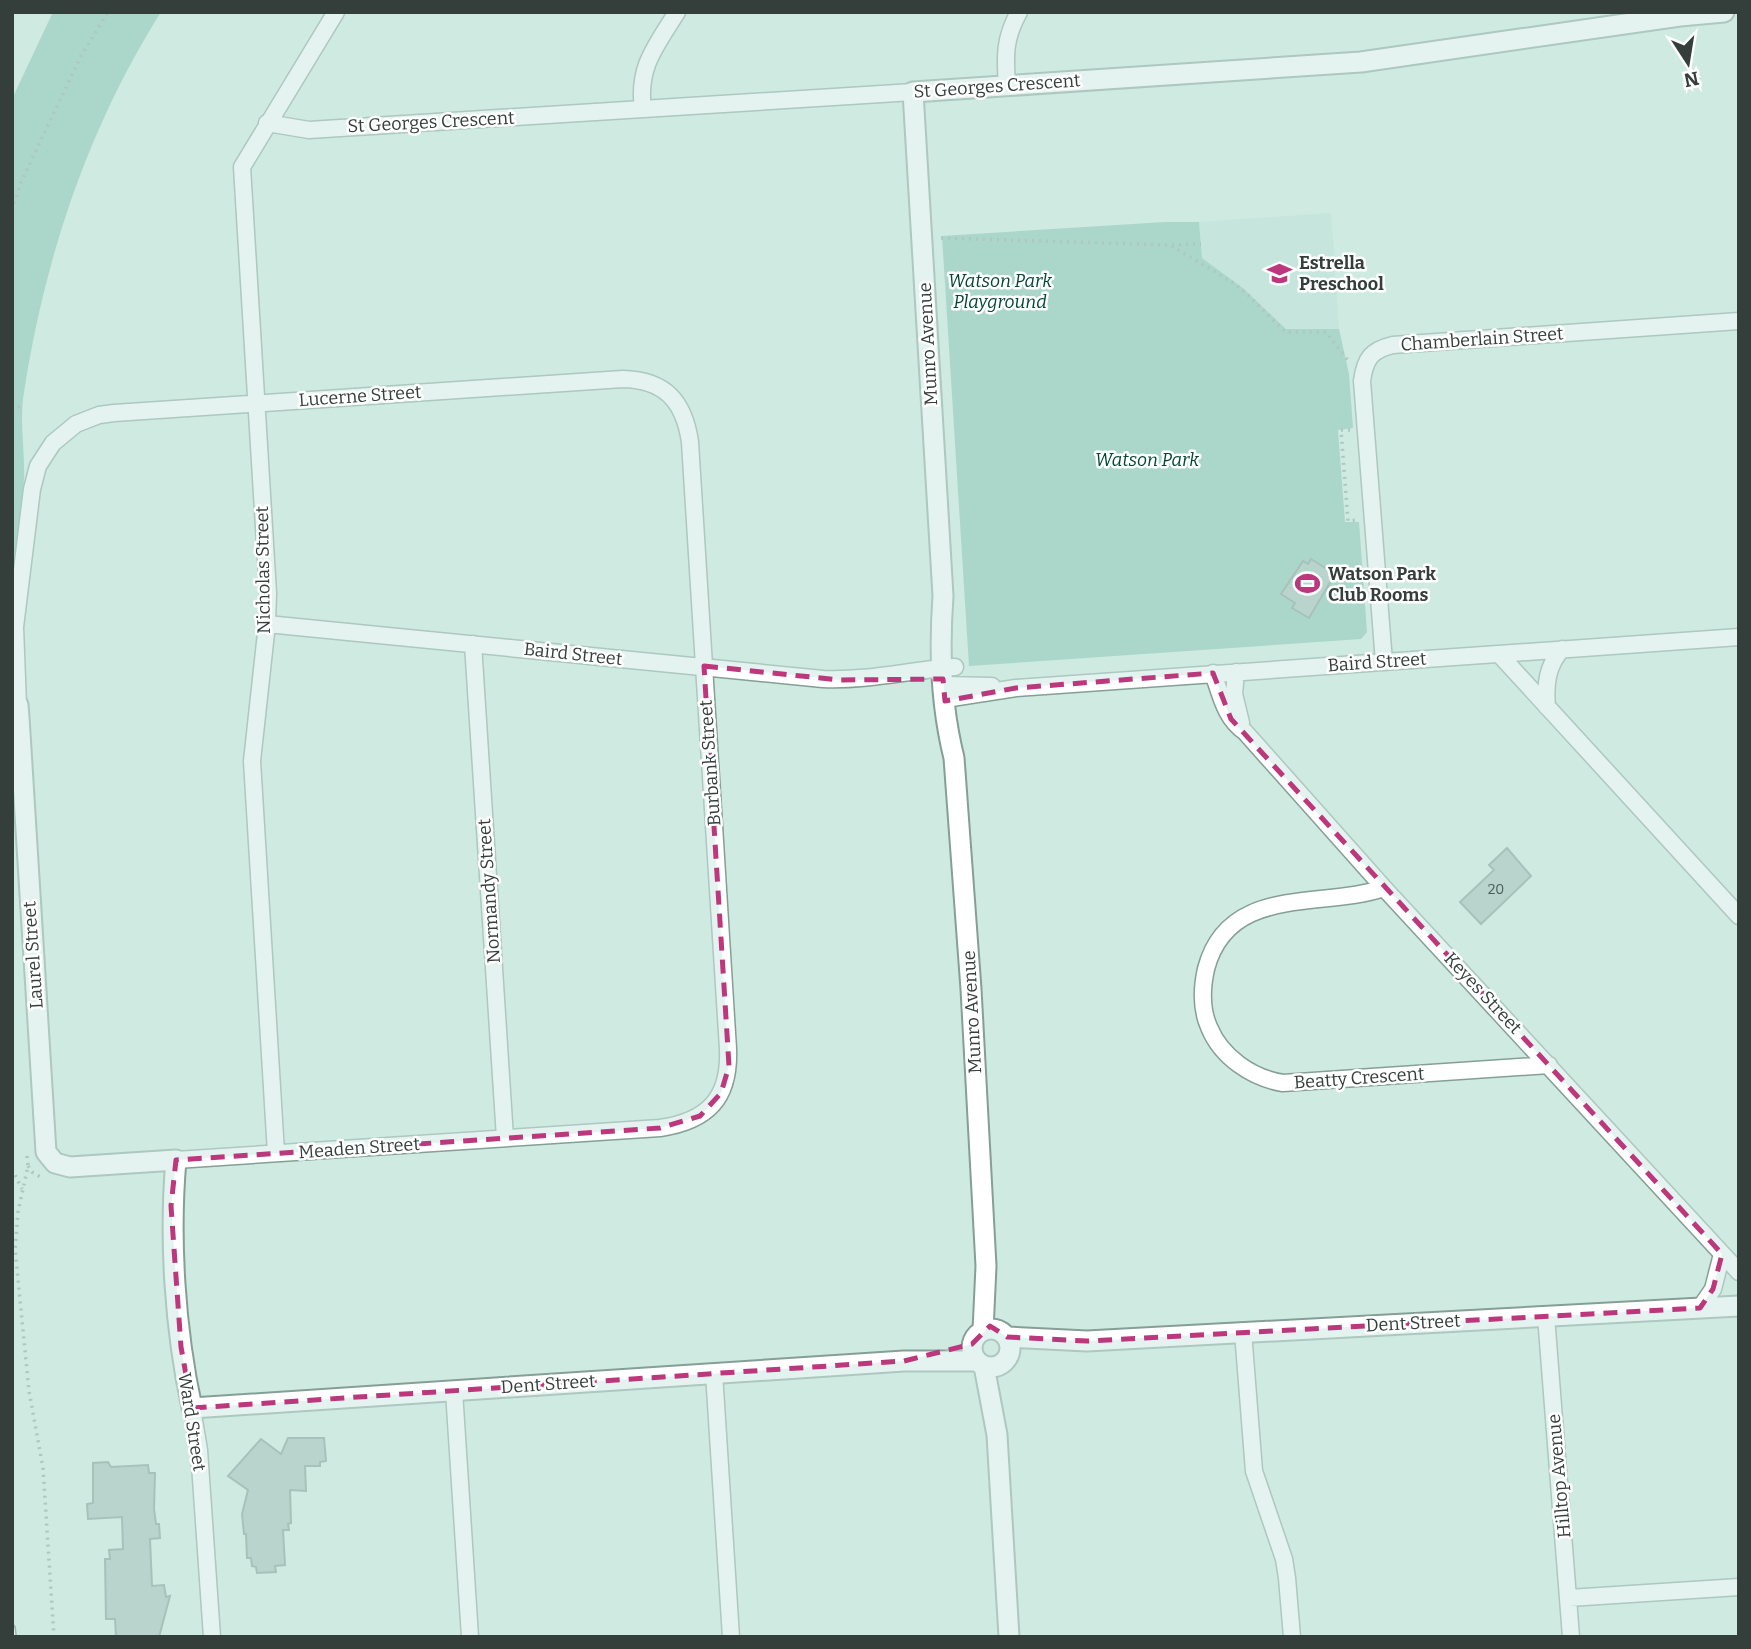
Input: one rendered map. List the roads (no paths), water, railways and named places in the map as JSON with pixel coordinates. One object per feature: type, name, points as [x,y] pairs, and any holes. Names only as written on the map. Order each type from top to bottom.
[{"type":"street","name":"Nicholas Street","points":[[276,1153],[252,761],[267,624],[267,570],[242,167],[336,12]]},
{"type":"street","points":[[643,109],[641,86],[646,62],[677,12]]},
{"type":"street","points":[[1007,86],[1005,46],[1019,12]]},
{"type":"street","name":"St Georges Crescent","points":[[267,123],[309,130],[1361,62],[1680,14],[1724,12]]},
{"type":"street","name":"Munro Avenue","points":[[913,92],[943,596],[940,631],[950,683],[947,729],[954,758],[971,989],[1009,1637]]},
{"type":"street","name":"Chamberlain Street","points":[[1384,662],[1362,381],[1365,364],[1374,351],[1393,345],[1739,321]]},
{"type":"street","name":"Lucerne Street","points":[[63,434],[76,424],[99,415],[623,379],[637,379],[660,388]]},
{"type":"street","name":"Burbank Street","points":[[660,388],[679,405],[688,426],[729,1066],[727,1080],[713,1104],[700,1116],[678,1125]]},
{"type":"street","name":"Laurel Street","points":[[47,1152],[16,711],[15,634],[32,489],[38,466],[53,443],[63,434]]},
{"type":"street","name":"Baird Street","points":[[267,624],[823,679],[879,678],[1016,688],[1739,637]]},
{"type":"street","name":"Normandy Street","points":[[473,644],[505,1138]]},
{"type":"street","points":[[1547,707],[1548,671],[1562,649]]},
{"type":"street","points":[[1499,654],[1739,916]]},
{"type":"street","name":"Keyes Street","points":[[1236,672],[1235,705],[1245,732]]},
{"type":"street","name":"Keyes Street","points":[[1213,673],[1231,719],[1739,1272]]},
{"type":"street","name":"Beatty Crescent","points":[[1384,888],[1355,896],[1269,906],[1254,910],[1231,927],[1212,952],[1204,980],[1205,1016],[1223,1050],[1257,1076],[1283,1083],[1549,1065]]},
{"type":"street","name":"Meaden Street","points":[[47,1152],[55,1163],[70,1167],[678,1125]]},
{"type":"street","name":"Ward Street","points":[[168,1160],[181,1347],[199,1450],[212,1637]]},
{"type":"street","points":[[1700,1308],[1713,1289],[1722,1254]]},
{"type":"street","name":"Dent Street","points":[[192,1408],[904,1360],[991,1348],[1087,1341],[1739,1306]]},
{"type":"street","name":"Hilltop Avenue","points":[[1546,1316],[1571,1637]]},
{"type":"street","points":[[1243,1332],[1254,1471],[1284,1559],[1292,1637]]},
{"type":"street","points":[[714,1373],[731,1637]]},
{"type":"street","points":[[454,1391],[470,1637]]},
{"type":"street","points":[[1569,1598],[1739,1587]]},
{"type":"railway","points":[[12,1628],[13,1637]]},
{"type":"place","name":"Estrella Preschool","points":[[1279,273]]},
{"type":"place","name":"Watson Park Club Rooms","points":[[1308,584]]},
{"type":"park label","name":"Watson Park Playground","points":[[1000,291]]},
{"type":"park label","name":"Watson Park","points":[[1147,460]]}]
